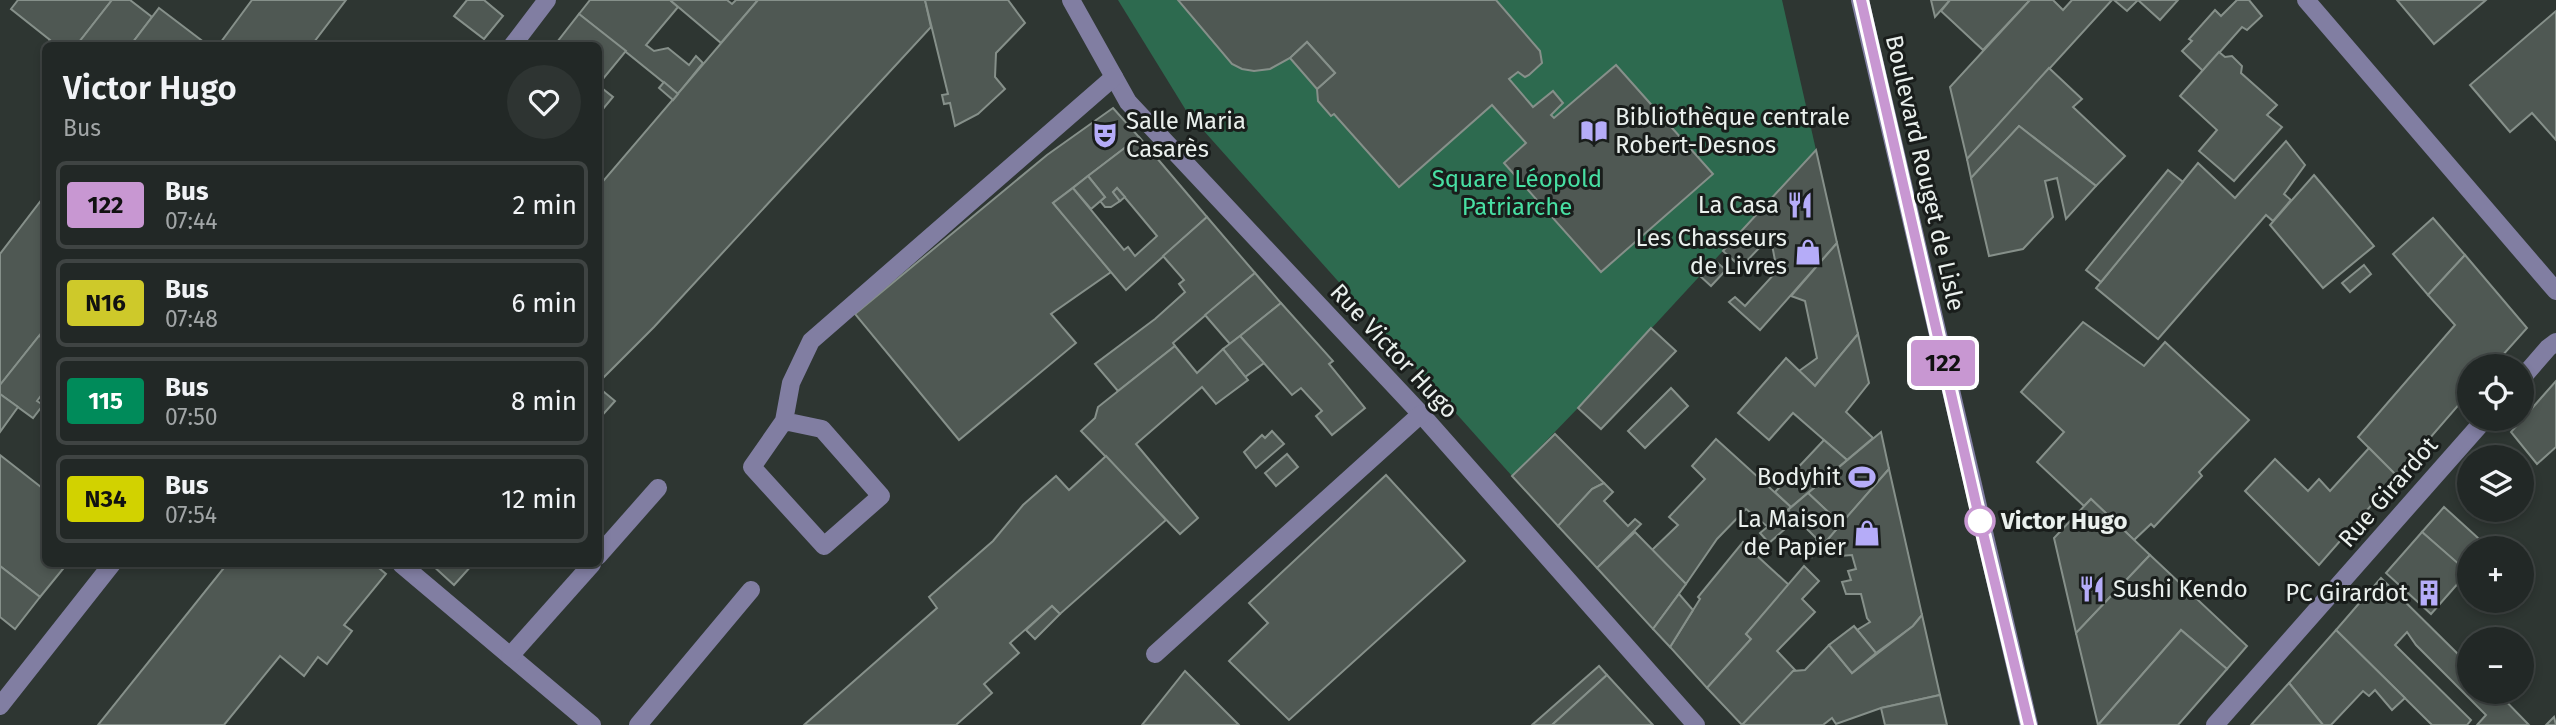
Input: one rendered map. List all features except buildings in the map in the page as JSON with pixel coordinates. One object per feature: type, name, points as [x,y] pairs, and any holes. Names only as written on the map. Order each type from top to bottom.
[{"type":"street","points":[[516,42],[548,0]]},
{"type":"street","name":"Rue Victor Hugo","points":[[1071,0],[1128,102],[1421,414],[1696,725]]},
{"type":"street","name":"Boulevard Rouget de Lisle","points":[[1860,0],[2029,725]]},
{"type":"street","points":[[2306,0],[2556,291]]},
{"type":"street","points":[[784,421],[822,429],[881,496],[824,547],[752,467],[784,421],[791,383],[811,341],[1114,77]]},
{"type":"street","points":[[2534,364],[2556,342]]},
{"type":"street","points":[[1155,654],[1421,414]]},
{"type":"street","name":"Rue Girardot","points":[[2215,725],[2475,431]]},
{"type":"street","points":[[602,551],[658,488]]},
{"type":"street","points":[[0,706],[110,567]]},
{"type":"street","points":[[405,567],[592,725]]},
{"type":"street","points":[[510,656],[589,567]]},
{"type":"street","points":[[638,725],[751,590]]},
{"type":"green space","name":"Square Léopold Patriarche","points":[[1118,0],[1782,0],[1816,150],[1512,476],[1187,112]]},
{"type":"bus line","name":"122","points":[[1861,0],[2029,725]]},
{"type":"place","name":"Bibliothèque centrale Robert-Desnos","points":[[1594,131]]},
{"type":"place","name":"Salle Maria Casarès","points":[[1105,135]]},
{"type":"place","name":"La Casa","points":[[1800,205]]},
{"type":"place","name":"Les Chasseurs de Livres","points":[[1808,252]]},
{"type":"place","name":"Bodyhit","points":[[1862,477]]},
{"type":"place","name":"Victor Hugo","points":[[1980,521]]},
{"type":"place","name":"La Maison de Papier","points":[[1867,533]]},
{"type":"place","name":"Sushi Kendo","points":[[2092,589]]},
{"type":"place","name":"PC Girardot","points":[[2429,593]]}]
